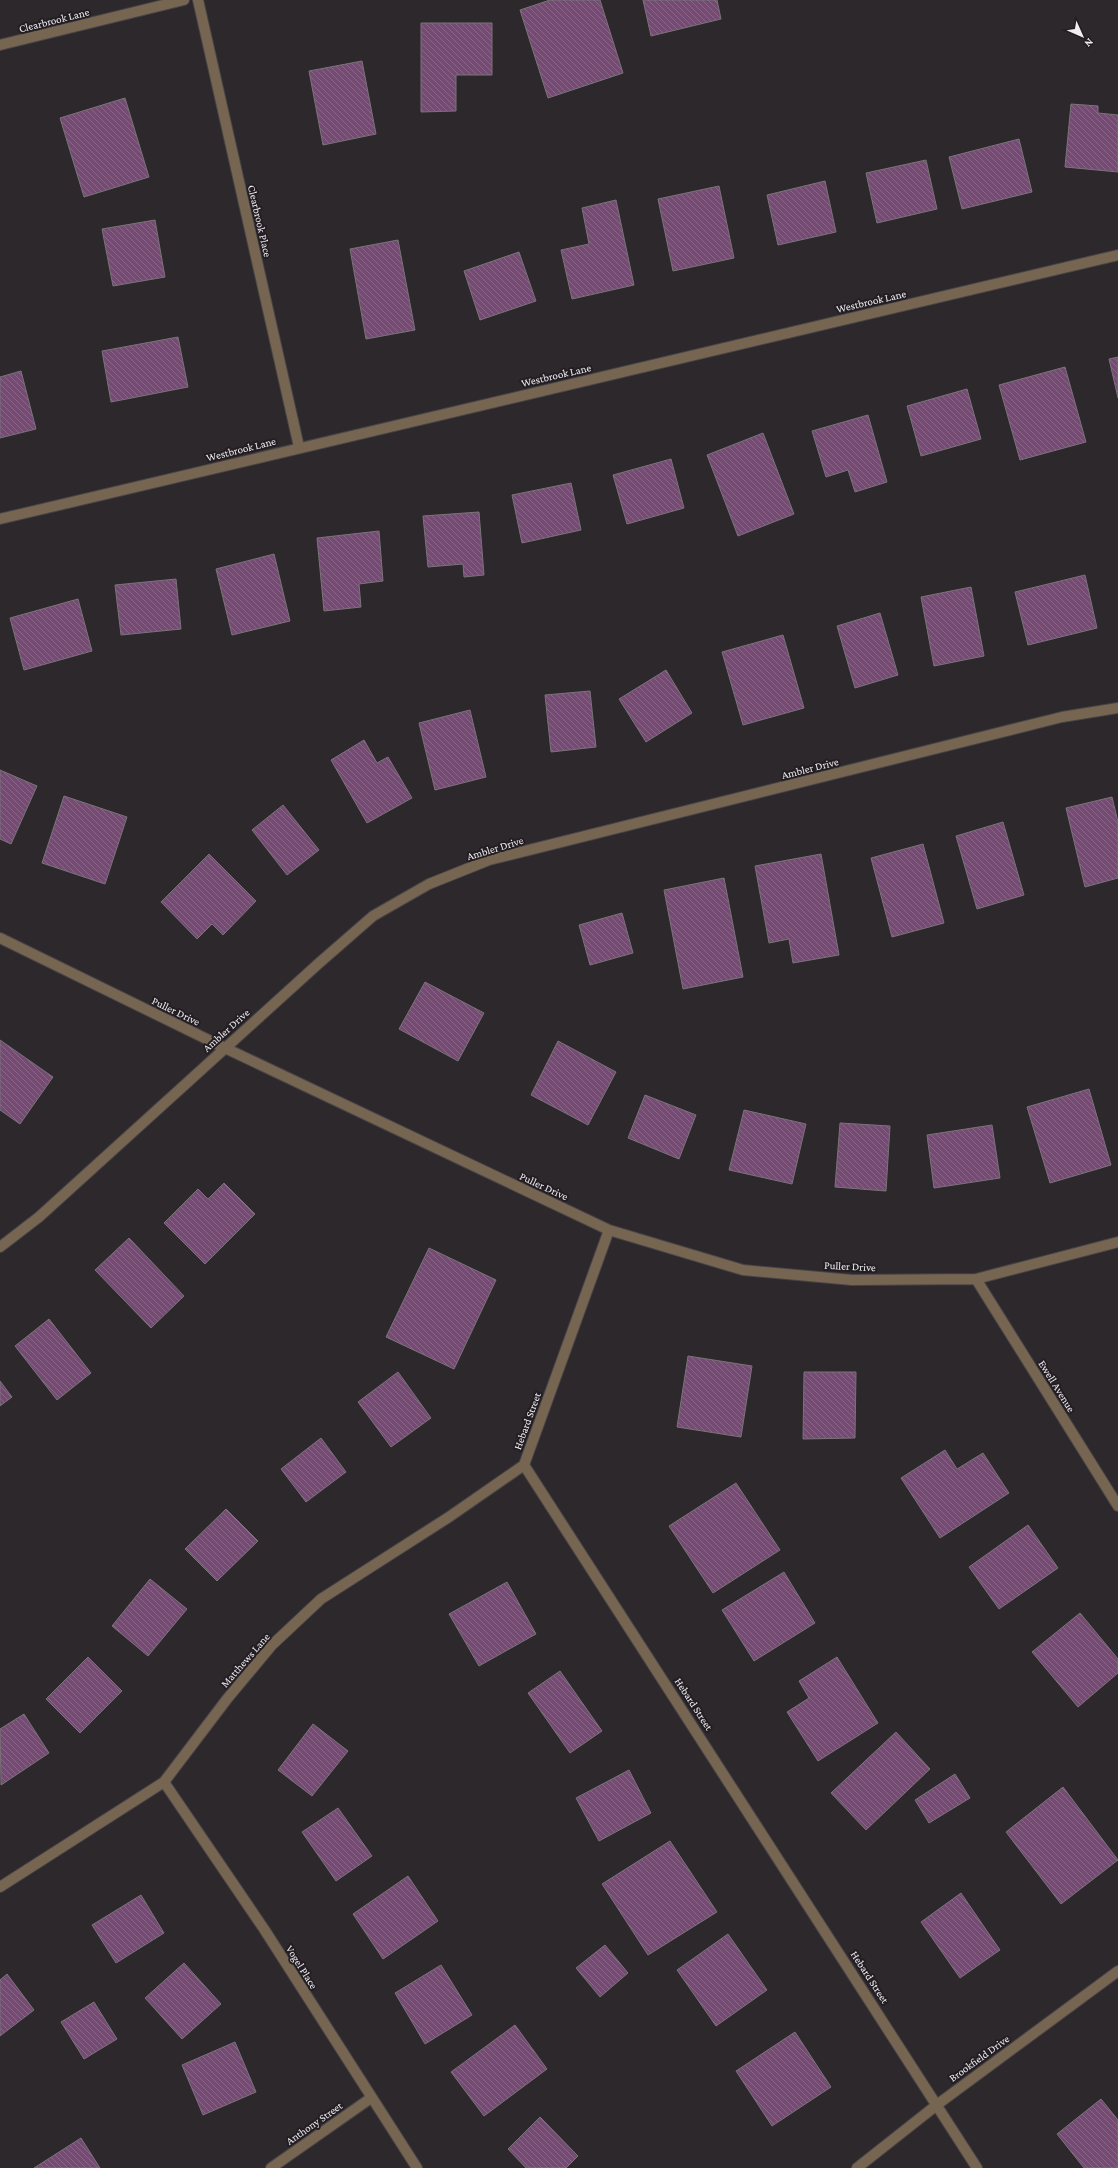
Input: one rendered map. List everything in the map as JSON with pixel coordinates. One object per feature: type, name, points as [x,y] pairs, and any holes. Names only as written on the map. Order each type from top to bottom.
[{"type":"street","name":"Clearbrook Lane","points":[[0,45],[184,0]]},
{"type":"street","name":"Clearbrook Place","points":[[198,0],[300,447]]},
{"type":"street","name":"Westbrook Lane","points":[[0,519],[1118,255]]},
{"type":"street","name":"Ambler Drive","points":[[0,1247],[39,1217],[225,1048],[374,916],[429,884],[489,860],[1062,717],[1118,708]]},
{"type":"street","name":"Puller Drive","points":[[0,938],[225,1048],[609,1230],[743,1270],[852,1280],[976,1279],[1118,1242]]},
{"type":"street","name":"Hebard Street","points":[[609,1230],[524,1464],[938,2104],[977,2168]]},
{"type":"street","name":"Ewell Avenue","points":[[976,1279],[1118,1506]]},
{"type":"street","name":"Matthews Lane","points":[[0,1887],[164,1782],[227,1699],[272,1645],[321,1599],[449,1517],[524,1464]]},
{"type":"street","name":"Vogel Place","points":[[164,1782],[264,1928],[417,2168]]},
{"type":"street","name":"Brookfield Drive","points":[[857,2168],[938,2104],[1118,1971]]},
{"type":"street","name":"Anthony Street","points":[[271,2168],[371,2098]]},
{"type":"building","points":[[550,0],[600,0],[623,73],[548,98],[520,10]]},
{"type":"building","points":[[643,0],[717,0],[721,19],[651,36]]},
{"type":"building","points":[[421,23],[492,23],[492,75],[456,75],[456,111],[421,112]]},
{"type":"building","points":[[362,61],[376,134],[323,145],[309,71]]},
{"type":"building","points":[[125,98],[149,177],[84,197],[60,118]]},
{"type":"building","points":[[1071,104],[1098,106],[1098,113],[1118,115],[1118,172],[1065,167]]},
{"type":"building","points":[[1019,139],[1032,192],[962,209],[949,157]]},
{"type":"building","points":[[926,160],[937,209],[877,223],[866,173]]},
{"type":"building","points":[[825,181],[836,232],[778,245],[767,195]]},
{"type":"building","points":[[719,186],[734,258],[673,271],[658,199]]},
{"type":"building","points":[[616,200],[634,285],[572,299],[561,250],[589,244],[582,208]]},
{"type":"building","points":[[155,220],[165,277],[113,286],[102,229]]},
{"type":"building","points":[[398,240],[415,330],[366,339],[350,249]]},
{"type":"building","points":[[519,252],[536,301],[480,320],[464,271]]},
{"type":"building","points":[[178,337],[188,387],[111,402],[102,351]]},
{"type":"building","points":[[1118,357],[1118,398],[1109,359]]},
{"type":"building","points":[[1065,367],[1086,442],[1020,460],[999,385]]},
{"type":"building","points":[[21,371],[36,429],[0,438],[0,377]]},
{"type":"building","points":[[967,389],[981,439],[921,456],[907,406]]},
{"type":"building","points":[[868,415],[887,482],[855,492],[848,470],[826,477],[812,431]]},
{"type":"building","points":[[763,433],[794,514],[738,536],[707,455]]},
{"type":"building","points":[[671,459],[684,508],[627,524],[613,475]]},
{"type":"building","points":[[571,483],[581,530],[522,543],[512,495]]},
{"type":"building","points":[[479,512],[484,575],[464,577],[463,564],[428,567],[423,516]]},
{"type":"building","points":[[379,531],[383,581],[359,584],[361,607],[324,611],[317,538]]},
{"type":"building","points":[[274,554],[290,621],[232,635],[216,569]]},
{"type":"building","points":[[1085,575],[1097,628],[1028,645],[1015,592]]},
{"type":"building","points":[[176,579],[181,629],[121,635],[115,585]]},
{"type":"building","points":[[971,587],[984,656],[934,666],[921,597]]},
{"type":"building","points":[[78,599],[92,651],[24,670],[10,618]]},
{"type":"building","points":[[880,613],[898,675],[855,688],[837,626]]},
{"type":"building","points":[[783,635],[804,708],[743,725],[722,652]]},
{"type":"building","points":[[666,670],[692,713],[646,742],[619,699]]},
{"type":"building","points":[[590,691],[596,747],[551,752],[545,695]]},
{"type":"building","points":[[470,710],[486,777],[435,790],[419,723]]},
{"type":"building","points":[[364,740],[377,763],[388,757],[412,798],[367,823],[331,760]]},
{"type":"building","points":[[0,770],[37,786],[11,844],[0,839]]},
{"type":"building","points":[[64,796],[127,817],[105,884],[42,863]]},
{"type":"building","points":[[1112,797],[1118,822],[1118,878],[1085,887],[1066,808]]},
{"type":"building","points":[[283,805],[319,850],[287,875],[252,830]]},
{"type":"building","points":[[1003,822],[1024,895],[977,909],[956,836]]},
{"type":"building","points":[[923,844],[944,923],[892,937],[871,858]]},
{"type":"building","points":[[209,854],[256,901],[223,935],[212,924],[197,939],[161,902]]},
{"type":"building","points":[[821,854],[839,955],[793,963],[789,939],[769,943],[755,866]]},
{"type":"building","points":[[724,878],[743,977],[683,989],[664,890]]},
{"type":"building","points":[[622,913],[633,953],[590,965],[579,925]]},
{"type":"building","points":[[425,982],[484,1013],[458,1061],[399,1029]]},
{"type":"building","points":[[0,1040],[53,1077],[20,1124],[0,1110]]},
{"type":"building","points":[[558,1041],[616,1072],[588,1125],[531,1095]]},
{"type":"building","points":[[1089,1089],[1111,1165],[1050,1183],[1027,1107]]},
{"type":"building","points":[[645,1095],[696,1115],[679,1159],[628,1138]]},
{"type":"building","points":[[744,1110],[806,1124],[792,1184],[729,1170]]},
{"type":"building","points":[[840,1123],[890,1126],[886,1191],[835,1187]]},
{"type":"building","points":[[992,1125],[1000,1178],[934,1188],[927,1135]]},
{"type":"building","points":[[224,1183],[255,1214],[205,1264],[164,1223],[198,1189],[208,1199]]},
{"type":"building","points":[[129,1238],[184,1296],[151,1328],[95,1270]]},
{"type":"building","points":[[429,1248],[496,1280],[454,1369],[386,1337]]},
{"type":"building","points":[[49,1319],[91,1373],[57,1400],[15,1346]]},
{"type":"building","points":[[688,1356],[752,1366],[741,1437],[677,1427]]},
{"type":"building","points":[[398,1372],[431,1418],[391,1447],[358,1402]]},
{"type":"building","points":[[804,1372],[856,1372],[855,1438],[803,1439]]},
{"type":"building","points":[[0,1381],[12,1397],[0,1406]]},
{"type":"building","points":[[321,1438],[346,1472],[306,1502],[281,1469]]},
{"type":"building","points":[[945,1450],[957,1469],[983,1453],[1009,1493],[940,1538],[901,1478]]},
{"type":"building","points":[[736,1483],[780,1550],[713,1593],[669,1526]]},
{"type":"building","points":[[226,1509],[258,1541],[217,1581],[185,1549]]},
{"type":"building","points":[[1028,1525],[1058,1568],[999,1609],[969,1567]]},
{"type":"building","points":[[784,1572],[815,1623],[754,1661],[722,1610]]},
{"type":"building","points":[[150,1579],[187,1609],[148,1656],[112,1626]]},
{"type":"building","points":[[507,1582],[536,1634],[479,1666],[449,1614]]},
{"type":"building","points":[[1080,1613],[1118,1659],[1118,1673],[1078,1707],[1032,1652]]},
{"type":"building","points":[[88,1657],[122,1691],[80,1733],[46,1699]]},
{"type":"building","points":[[837,1657],[878,1723],[818,1761],[787,1712],[809,1698],[799,1681]]},
{"type":"building","points":[[560,1671],[602,1731],[570,1753],[528,1693]]},
{"type":"building","points":[[24,1714],[49,1753],[1,1785],[0,1729]]},
{"type":"building","points":[[313,1724],[348,1751],[312,1796],[278,1770]]},
{"type":"building","points":[[896,1732],[930,1769],[866,1830],[831,1793]]},
{"type":"building","points":[[629,1770],[651,1813],[599,1841],[576,1798]]},
{"type":"building","points":[[955,1774],[970,1798],[929,1823],[915,1800]]},
{"type":"building","points":[[1063,1787],[1118,1860],[1061,1904],[1006,1832]]},
{"type":"building","points":[[338,1808],[372,1856],[336,1881],[302,1832]]},
{"type":"building","points":[[670,1841],[717,1912],[648,1955],[602,1884]]},
{"type":"building","points":[[408,1876],[438,1921],[383,1959],[353,1914]]},
{"type":"building","points":[[961,1893],[1000,1950],[960,1978],[921,1922]]},
{"type":"building","points":[[141,1895],[164,1933],[116,1963],[92,1925]]},
{"type":"building","points":[[728,1934],[767,1990],[716,2026],[677,1970]]},
{"type":"building","points":[[605,1945],[628,1973],[600,1997],[576,1968]]},
{"type":"building","points":[[184,1963],[221,2004],[182,2039],[145,1998]]},
{"type":"building","points":[[441,1965],[472,2015],[425,2044],[395,1993]]},
{"type":"building","points":[[7,1974],[34,2010],[0,2036],[0,1980]]},
{"type":"building","points":[[94,2002],[117,2039],[84,2059],[61,2022]]},
{"type":"building","points":[[515,2025],[547,2069],[484,2116],[451,2072]]},
{"type":"building","points":[[795,2032],[831,2087],[772,2126],[736,2071]]},
{"type":"building","points":[[235,2042],[256,2092],[203,2115],[182,2065]]},
{"type":"building","points":[[1101,2099],[1118,2120],[1118,2168],[1084,2168],[1057,2134]]},
{"type":"building","points":[[540,2117],[578,2156],[566,2168],[526,2168],[508,2149]]},
{"type":"building","points":[[81,2138],[100,2168],[34,2168]]}]
